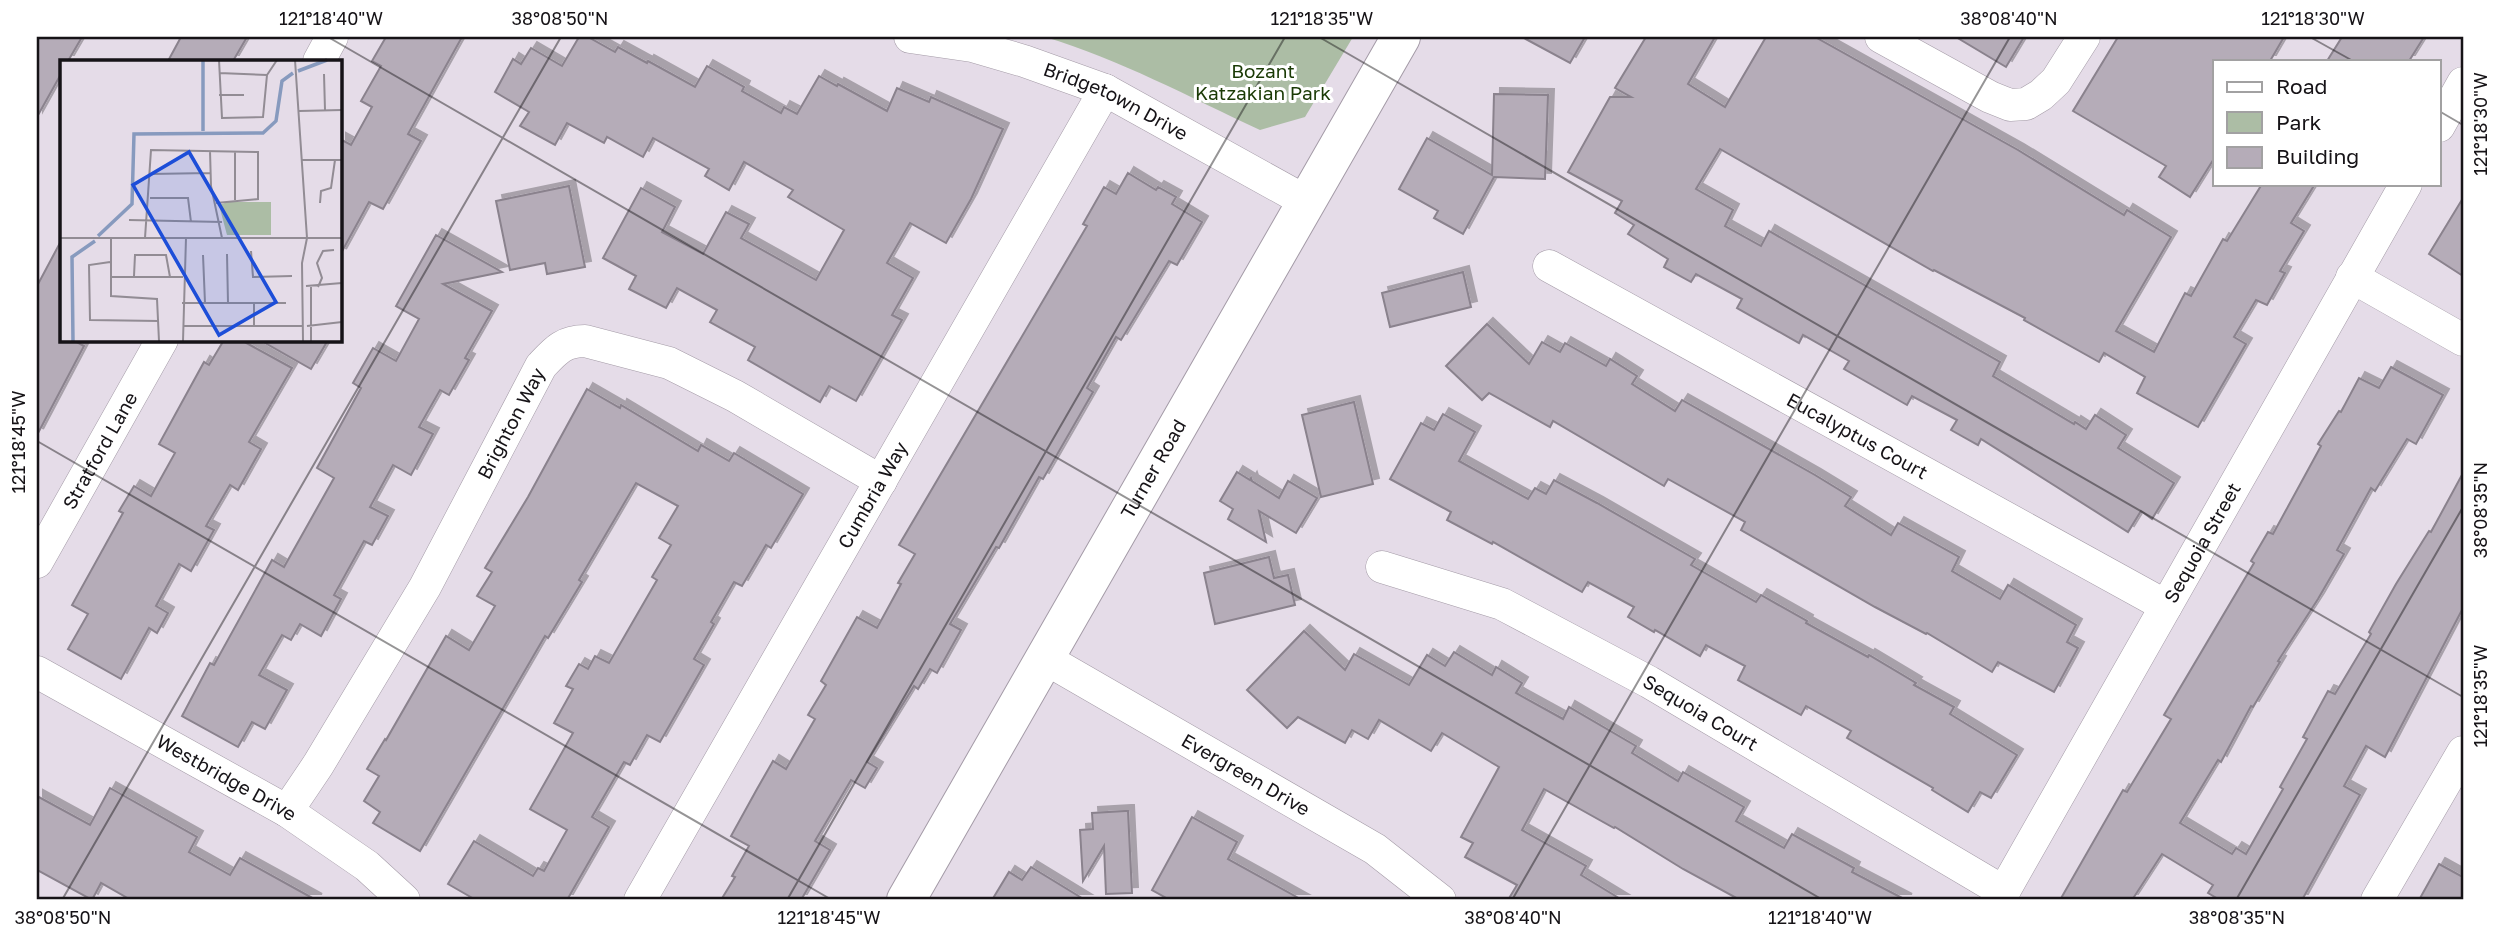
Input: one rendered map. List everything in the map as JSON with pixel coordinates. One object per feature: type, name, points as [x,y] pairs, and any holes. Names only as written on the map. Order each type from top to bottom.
[{"type":"main road","name":"Turner Road","points":[[906,900],[1401,37]]},
{"type":"street","points":[[320,60],[332,37]]},
{"type":"street","name":"Bridgetown Drive","points":[[910,37],[972,46],[1105,90],[1307,202]]},
{"type":"street","points":[[1881,37],[1990,97],[2010,105],[2026,104],[2041,95],[2056,81],[2084,37]]},
{"type":"street","points":[[2440,124],[2463,83]]},
{"type":"street","name":"Cumbria Way","points":[[640,900],[1105,90]]},
{"type":"street","name":"Sequoia Street","points":[[2001,896],[2405,186]]},
{"type":"street","name":"Eucalyptus Court","points":[[1549,265],[2166,606]]},
{"type":"street","points":[[2352,277],[2463,340]]},
{"type":"street","name":"Stratford Lane","points":[[37,562],[161,341]]},
{"type":"street","name":"Brighton Way","points":[[287,811],[318,765],[425,587],[541,366],[559,346],[572,341],[585,341],[669,363],[735,396],[881,481]]},
{"type":"street","name":"Sequoia Court","points":[[1382,567],[1502,604],[1649,682],[2001,896]]},
{"type":"street","name":"Evergreen Drive","points":[[1044,659],[1376,849],[1440,900]]},
{"type":"street","name":"Westbridge Drive","points":[[37,672],[287,811],[367,866],[404,900]]},
{"type":"street","points":[[2377,900],[2459,769]]},
{"type":"green space","name":"Bozant Katzakian Park","points":[[1045,37],[1353,37],[1305,117],[1260,130],[1127,67]]},
{"type":"building","points":[[37,37],[82,37],[69,60],[60,60],[60,76],[37,117]]},
{"type":"building","points":[[181,37],[247,37],[234,60],[169,60]]},
{"type":"building","points":[[386,37],[462,37],[408,134],[421,141],[383,209],[369,202],[341,253],[341,140],[351,145],[372,107],[361,101],[381,66],[372,61]]},
{"type":"building","points":[[579,37],[588,37],[615,52],[618,47],[695,87],[707,66],[744,87],[742,91],[781,113],[784,107],[797,114],[819,76],[887,111],[897,88],[929,102],[931,97],[1003,129],[971,199],[946,243],[910,223],[887,263],[913,278],[892,315],[902,320],[856,401],[829,386],[820,402],[748,360],[755,347],[710,322],[717,310],[677,288],[666,308],[629,289],[636,276],[603,258],[641,188],[675,207],[662,232],[703,254],[726,212],[749,224],[741,238],[816,280],[844,230],[788,197],[793,190],[744,162],[729,190],[705,176],[709,169],[653,138],[643,157],[607,137],[604,143],[567,123],[555,145],[520,126],[529,112],[495,92],[513,59],[521,64],[531,48],[562,66]]},
{"type":"building","points":[[1522,37],[1585,37],[1570,63]]},
{"type":"building","points":[[1646,37],[1715,37],[1688,84],[1725,107],[1766,37],[1815,37],[2018,150],[2124,215],[2127,210],[2171,237],[2116,331],[2154,352],[2185,293],[2191,296],[2223,239],[2227,241],[2261,186],[2314,186],[2291,223],[2304,231],[2280,271],[2285,273],[2267,305],[2256,300],[2234,337],[2246,344],[2198,427],[2137,393],[2145,377],[2104,353],[2099,362],[2024,320],[2025,318],[1933,271],[1720,149],[1696,189],[1733,210],[1725,226],[1761,246],[1769,231],[2000,362],[1993,376],[2074,424],[2075,422],[2086,429],[2095,415],[2126,435],[2118,448],[2174,483],[2152,519],[2141,511],[2128,532],[1981,439],[1978,445],[1951,430],[1957,420],[1912,396],[1907,405],[1844,369],[1849,361],[1803,335],[1799,343],[1737,308],[1742,299],[1696,274],[1691,282],[1664,267],[1668,259],[1628,234],[1634,225],[1615,213],[1622,201],[1568,172],[1610,97],[1631,97],[1615,88]]},
{"type":"building","points":[[1956,37],[2024,37],[2006,67]]},
{"type":"building","points":[[2118,37],[2284,37],[2271,60],[2213,60],[2213,160],[2190,197],[2159,177],[2166,166],[2073,111]]},
{"type":"building","points":[[2342,37],[2424,37],[2410,60],[2328,60]]},
{"type":"building","points":[[1494,94],[1548,95],[1545,179],[1494,177],[1463,234],[1434,218],[1438,211],[1399,189],[1427,138],[1492,175]]},
{"type":"building","points":[[1128,173],[1156,190],[1158,187],[1176,197],[1172,204],[1202,222],[1177,265],[1169,261],[1121,340],[1116,337],[1087,388],[1093,392],[1043,479],[1039,477],[999,548],[996,547],[950,624],[961,630],[937,673],[930,669],[918,689],[914,686],[867,762],[877,768],[865,788],[851,780],[815,841],[830,850],[801,900],[721,900],[749,846],[731,836],[757,789],[773,761],[786,769],[815,719],[808,715],[826,685],[821,681],[857,617],[877,628],[915,554],[899,545],[1087,226],[1083,224],[1104,187],[1116,194]]},
{"type":"building","points":[[569,186],[585,267],[547,274],[545,263],[510,270],[496,201]]},
{"type":"building","points":[[2463,198],[2463,276],[2429,254]]},
{"type":"building","points":[[436,235],[502,272],[443,284],[492,311],[465,358],[469,360],[449,395],[440,390],[419,427],[433,434],[411,475],[393,465],[370,507],[388,516],[372,545],[364,541],[334,595],[341,599],[321,636],[300,624],[291,640],[282,635],[259,675],[287,690],[265,729],[252,722],[238,747],[182,716],[210,663],[214,665],[272,560],[284,567],[334,478],[317,468],[361,388],[353,383],[373,348],[396,361],[419,319],[396,306]]},
{"type":"building","points":[[60,243],[60,341],[75,341],[84,346],[37,435],[37,286]]},
{"type":"building","points":[[1463,272],[1471,307],[1390,327],[1382,293]]},
{"type":"building","points":[[1487,324],[1529,364],[1542,342],[1560,352],[1565,343],[1606,366],[1610,359],[1637,376],[1632,384],[1675,411],[1682,400],[1851,497],[1845,506],[1891,535],[1898,523],[1959,557],[1952,571],[2000,599],[2008,585],[2076,625],[2067,642],[2078,648],[2054,692],[1998,662],[1992,672],[1741,530],[1745,522],[1668,479],[1664,486],[1553,421],[1550,427],[1489,393],[1482,400],[1446,366]]},
{"type":"building","points":[[223,341],[243,341],[292,368],[249,442],[261,449],[238,490],[230,485],[206,526],[214,530],[191,571],[179,564],[156,606],[168,613],[157,633],[149,628],[121,679],[68,649],[88,614],[72,605],[123,513],[119,511],[134,486],[151,496],[175,453],[159,444],[204,362],[209,365]]},
{"type":"building","points":[[262,341],[327,341],[311,369]]},
{"type":"building","points":[[2391,367],[2443,395],[2416,444],[2407,439],[2375,491],[2371,488],[2337,550],[2344,554],[2253,707],[2251,706],[2221,762],[2218,760],[2180,823],[2232,854],[2236,848],[2246,854],[2283,789],[2280,787],[2307,739],[2303,737],[2328,691],[2335,694],[2371,634],[2369,632],[2396,584],[2429,531],[2431,532],[2463,473],[2463,608],[2385,757],[2366,746],[2344,786],[2360,795],[2302,900],[2220,900],[2208,893],[2213,885],[2162,854],[2132,900],[2060,900],[2123,790],[2127,792],[2171,719],[2164,715],[2254,563],[2251,561],[2268,532],[2273,534],[2321,446],[2318,444],[2339,411],[2341,412],[2359,378],[2379,388]]},
{"type":"building","points":[[587,389],[620,408],[621,405],[698,451],[701,445],[729,461],[734,453],[803,494],[771,548],[766,545],[742,586],[734,582],[694,659],[704,665],[660,742],[647,735],[630,765],[624,762],[592,817],[609,827],[567,900],[476,900],[448,884],[474,841],[533,876],[538,868],[544,871],[567,830],[530,809],[573,733],[554,723],[573,689],[566,686],[579,664],[588,669],[595,656],[609,663],[657,580],[652,577],[671,545],[659,538],[678,506],[636,483],[579,580],[582,582],[548,638],[545,636],[420,851],[373,823],[380,812],[364,801],[379,776],[367,769],[446,636],[469,650],[495,606],[477,596],[492,572],[485,568],[528,497]]},
{"type":"building","points":[[1354,402],[1373,484],[1321,497],[1302,415]]},
{"type":"building","points":[[1443,414],[1475,432],[1459,461],[1528,499],[1535,488],[1546,494],[1554,480],[1695,559],[1691,565],[1756,602],[1761,595],[1807,621],[1806,623],[1868,657],[1869,655],[1916,683],[1914,685],[1954,707],[1950,714],[2017,755],[1991,798],[1980,792],[1968,812],[1932,790],[1933,788],[1847,738],[1851,731],[1806,706],[1801,715],[1738,680],[1745,666],[1706,645],[1700,656],[1628,617],[1634,607],[1588,582],[1582,592],[1493,542],[1492,544],[1447,520],[1451,512],[1390,479],[1421,423],[1434,430]]},
{"type":"building","points":[[1237,472],[1250,480],[1251,478],[1279,498],[1288,481],[1317,498],[1296,533],[1259,511],[1266,542],[1228,519],[1233,509],[1220,501]]},
{"type":"building","points":[[1269,557],[1274,578],[1288,575],[1295,605],[1215,624],[1204,573]]},
{"type":"building","points":[[1304,631],[1345,670],[1354,654],[1409,685],[1427,655],[1445,666],[1454,652],[1492,675],[1496,667],[1522,683],[1516,693],[1563,719],[1569,707],[1636,746],[1632,753],[1678,781],[1683,772],[1744,807],[1736,821],[1784,848],[1792,834],[1854,868],[1852,872],[1906,900],[1740,900],[1544,789],[1522,830],[1586,866],[1581,875],[1622,900],[1508,900],[1517,885],[1465,857],[1473,843],[1461,837],[1499,767],[1442,733],[1431,751],[1379,720],[1368,739],[1352,730],[1345,743],[1298,717],[1287,728],[1247,690]]},
{"type":"building","points":[[110,788],[197,837],[189,852],[230,875],[240,858],[316,900],[131,900],[101,883],[92,900],[37,870],[37,796],[90,825]]},
{"type":"building","points":[[1128,811],[1132,893],[1106,894],[1104,846],[1083,881],[1080,830],[1093,829],[1092,813]]},
{"type":"building","points":[[1192,817],[1237,842],[1228,859],[1302,900],[1170,900],[1152,890]]},
{"type":"building","points":[[2439,864],[2463,877],[2463,900],[2419,900]]},
{"type":"building","points":[[1031,867],[1085,900],[992,900],[1009,872],[1022,880]]}]
